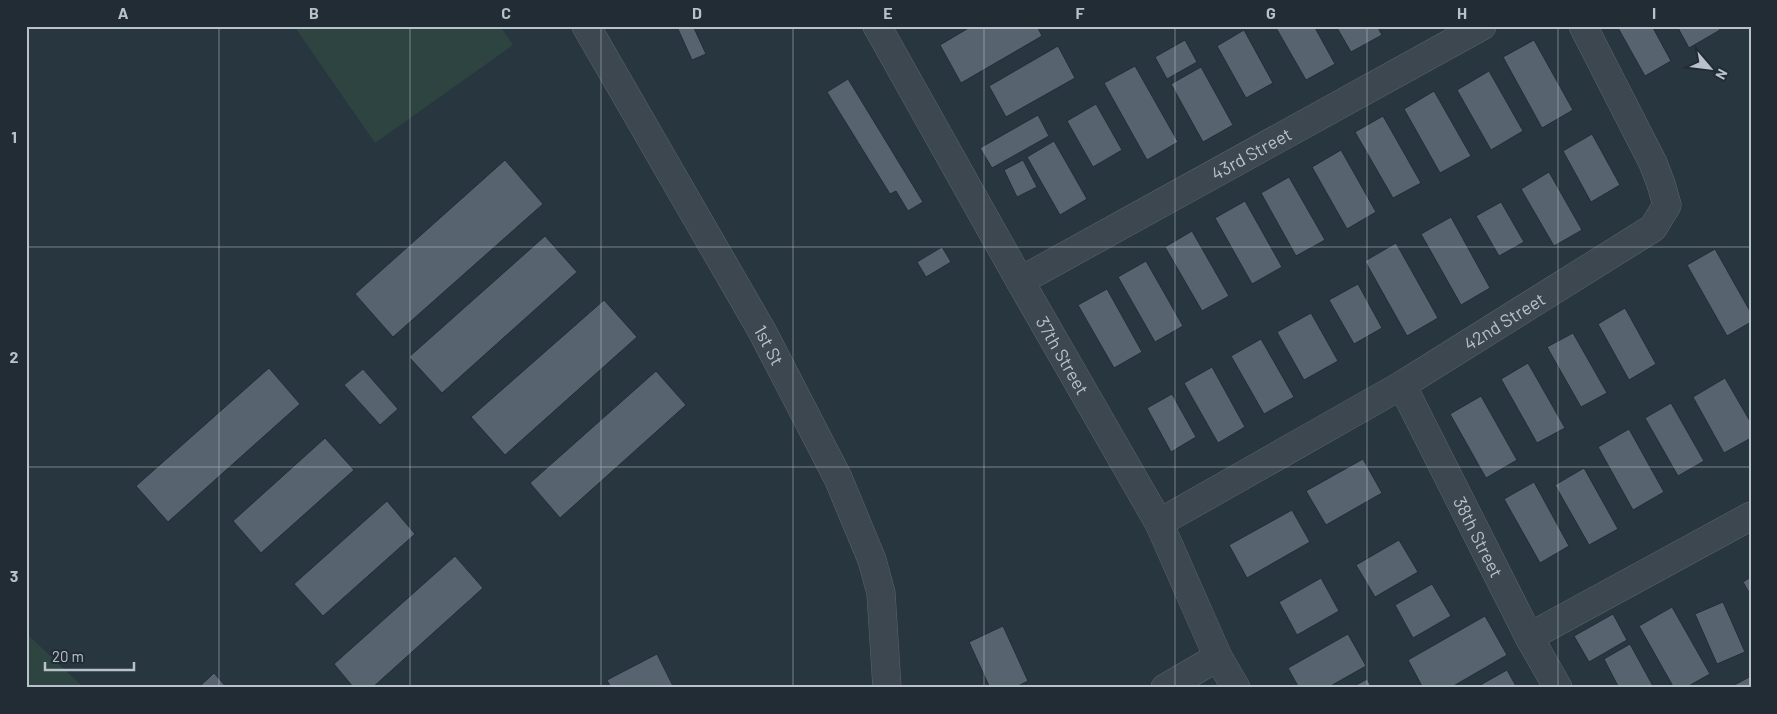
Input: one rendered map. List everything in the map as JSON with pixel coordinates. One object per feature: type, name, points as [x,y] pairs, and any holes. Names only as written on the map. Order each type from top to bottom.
[{"type":"street","name":"1st St","points":[[586,26],[762,332],[838,478],[872,560],[881,593],[887,688]]},
{"type":"street","name":"37th Street","points":[[877,26],[1020,281],[1160,523],[1218,657],[1236,688]]},
{"type":"street","name":"43rd Street","points":[[1020,281],[1482,26]]},
{"type":"street","name":"42nd Street","points":[[1160,523],[1402,385],[1653,228],[1667,205],[1662,184],[1583,26]]},
{"type":"street","name":"38th Street","points":[[1402,385],[1529,637],[1558,688]]},
{"type":"street","points":[[1529,637],[1751,516]]},
{"type":"street","points":[[1165,688],[1218,657]]},
{"type":"green space","points":[[294,26],[500,26],[513,45],[375,143]]},
{"type":"green space","points":[[26,633],[84,688],[26,688]]},
{"type":"building","points":[[685,26],[693,26],[706,54],[692,60],[678,29]]},
{"type":"building","points":[[972,26],[1037,26],[1042,36],[961,83],[940,45]]},
{"type":"building","points":[[1275,26],[1314,26],[1335,64],[1306,80]]},
{"type":"building","points":[[1336,26],[1377,26],[1382,35],[1351,52]]},
{"type":"building","points":[[1617,26],[1652,26],[1671,61],[1645,76]]},
{"type":"building","points":[[1677,26],[1718,26],[1720,30],[1689,48]]},
{"type":"building","points":[[1244,30],[1273,83],[1246,98],[1217,46]]},
{"type":"building","points":[[1185,40],[1197,62],[1167,79],[1155,57]]},
{"type":"building","points":[[1534,40],[1573,110],[1542,128],[1503,57]]},
{"type":"building","points":[[1058,46],[1075,78],[1006,117],[989,86]]},
{"type":"building","points":[[1135,66],[1178,142],[1147,160],[1104,83]]},
{"type":"building","points":[[1201,67],[1233,125],[1203,142],[1171,84]]},
{"type":"building","points":[[1489,71],[1523,131],[1491,150],[1457,90]]},
{"type":"building","points":[[848,79],[923,202],[908,211],[896,191],[890,194],[827,92]]},
{"type":"building","points":[[1434,91],[1471,156],[1440,173],[1404,109]]},
{"type":"building","points":[[1096,104],[1122,150],[1093,167],[1067,121]]},
{"type":"building","points":[[1038,115],[1049,136],[992,168],[980,148]]},
{"type":"building","points":[[1383,116],[1421,183],[1393,198],[1355,132]]},
{"type":"building","points":[[1592,134],[1620,185],[1591,202],[1563,151]]},
{"type":"building","points":[[1054,141],[1087,199],[1060,215],[1027,157]]},
{"type":"building","points":[[1341,150],[1376,212],[1347,229],[1312,167]]},
{"type":"building","points":[[505,160],[543,204],[393,337],[355,294]]},
{"type":"building","points":[[1023,160],[1037,187],[1017,197],[1004,170]]},
{"type":"building","points":[[1549,172],[1582,230],[1554,246],[1521,189]]},
{"type":"building","points":[[1289,177],[1325,240],[1296,256],[1261,193]]},
{"type":"building","points":[[1245,201],[1282,267],[1252,284],[1215,218]]},
{"type":"building","points":[[1501,202],[1524,242],[1499,256],[1476,216]]},
{"type":"building","points":[[1451,217],[1490,288],[1461,305],[1421,234]]},
{"type":"building","points":[[1192,231],[1229,296],[1202,311],[1165,247]]},
{"type":"building","points":[[545,236],[577,272],[442,393],[409,357]]},
{"type":"building","points":[[1396,243],[1438,318],[1407,336],[1365,261]]},
{"type":"building","points":[[942,247],[951,262],[926,277],[917,262]]},
{"type":"building","points":[[1715,249],[1751,313],[1751,322],[1727,336],[1687,265]]},
{"type":"building","points":[[1146,261],[1183,326],[1155,342],[1118,277]]},
{"type":"building","points":[[1358,284],[1382,328],[1354,344],[1329,300]]},
{"type":"building","points":[[1107,289],[1142,352],[1114,368],[1078,305]]},
{"type":"building","points":[[604,300],[637,337],[505,455],[471,417]]},
{"type":"building","points":[[1625,308],[1656,364],[1629,380],[1598,324]]},
{"type":"building","points":[[1311,313],[1338,361],[1304,380],[1277,332]]},
{"type":"building","points":[[1573,333],[1607,393],[1581,407],[1547,347]]},
{"type":"building","points":[[1261,339],[1294,397],[1264,414],[1231,356]]},
{"type":"building","points":[[1528,363],[1565,428],[1537,443],[1501,379]]},
{"type":"building","points":[[1212,367],[1245,427],[1218,443],[1184,383]]},
{"type":"building","points":[[269,368],[300,404],[168,522],[136,486]]},
{"type":"building","points":[[363,369],[398,409],[380,425],[344,385]]},
{"type":"building","points":[[656,371],[686,405],[560,518],[530,483]]},
{"type":"building","points":[[1725,378],[1751,423],[1751,438],[1724,453],[1693,397]]},
{"type":"building","points":[[1172,394],[1196,437],[1171,452],[1147,408]]},
{"type":"building","points":[[1481,396],[1517,460],[1486,478],[1450,414]]},
{"type":"building","points":[[1671,403],[1704,461],[1678,476],[1645,418]]},
{"type":"building","points":[[1629,429],[1664,492],[1633,510],[1598,447]]},
{"type":"building","points":[[325,438],[354,470],[261,553],[233,521]]},
{"type":"building","points":[[1363,459],[1382,493],[1326,525],[1306,491]]},
{"type":"building","points":[[1584,468],[1618,529],[1589,545],[1555,485]]},
{"type":"building","points":[[1534,482],[1569,546],[1540,563],[1504,499]]},
{"type":"building","points":[[387,501],[415,534],[323,616],[294,584]]},
{"type":"building","points":[[1292,510],[1310,542],[1247,578],[1229,545]]},
{"type":"building","points":[[1399,540],[1418,572],[1375,597],[1356,565]]},
{"type":"building","points":[[455,556],[483,588],[372,688],[354,688],[334,664]]},
{"type":"building","points":[[1751,577],[1751,596],[1743,582]]},
{"type":"building","points":[[1321,578],[1339,611],[1297,635],[1279,602]]},
{"type":"building","points":[[1432,584],[1451,616],[1413,638],[1395,605]]},
{"type":"building","points":[[1723,602],[1745,652],[1717,664],[1695,614]]},
{"type":"building","points":[[1672,607],[1710,674],[1685,688],[1674,688],[1639,626]]},
{"type":"building","points":[[1613,614],[1627,640],[1589,662],[1574,636]]},
{"type":"building","points":[[1485,616],[1507,655],[1450,688],[1423,688],[1408,660]]},
{"type":"building","points":[[1003,626],[1028,681],[1014,688],[990,688],[969,642]]},
{"type":"building","points":[[1348,634],[1366,666],[1327,688],[1299,688],[1288,668]]},
{"type":"building","points":[[1630,644],[1654,688],[1619,688],[1604,659]]},
{"type":"building","points":[[657,654],[674,688],[611,688],[607,680]]},
{"type":"building","points":[[1507,670],[1517,688],[1475,688]]},
{"type":"building","points":[[214,673],[227,688],[198,688]]},
{"type":"building","points":[[1751,676],[1751,688],[1729,688]]},
{"type":"building","points":[[1367,679],[1372,688],[1351,688]]}]
